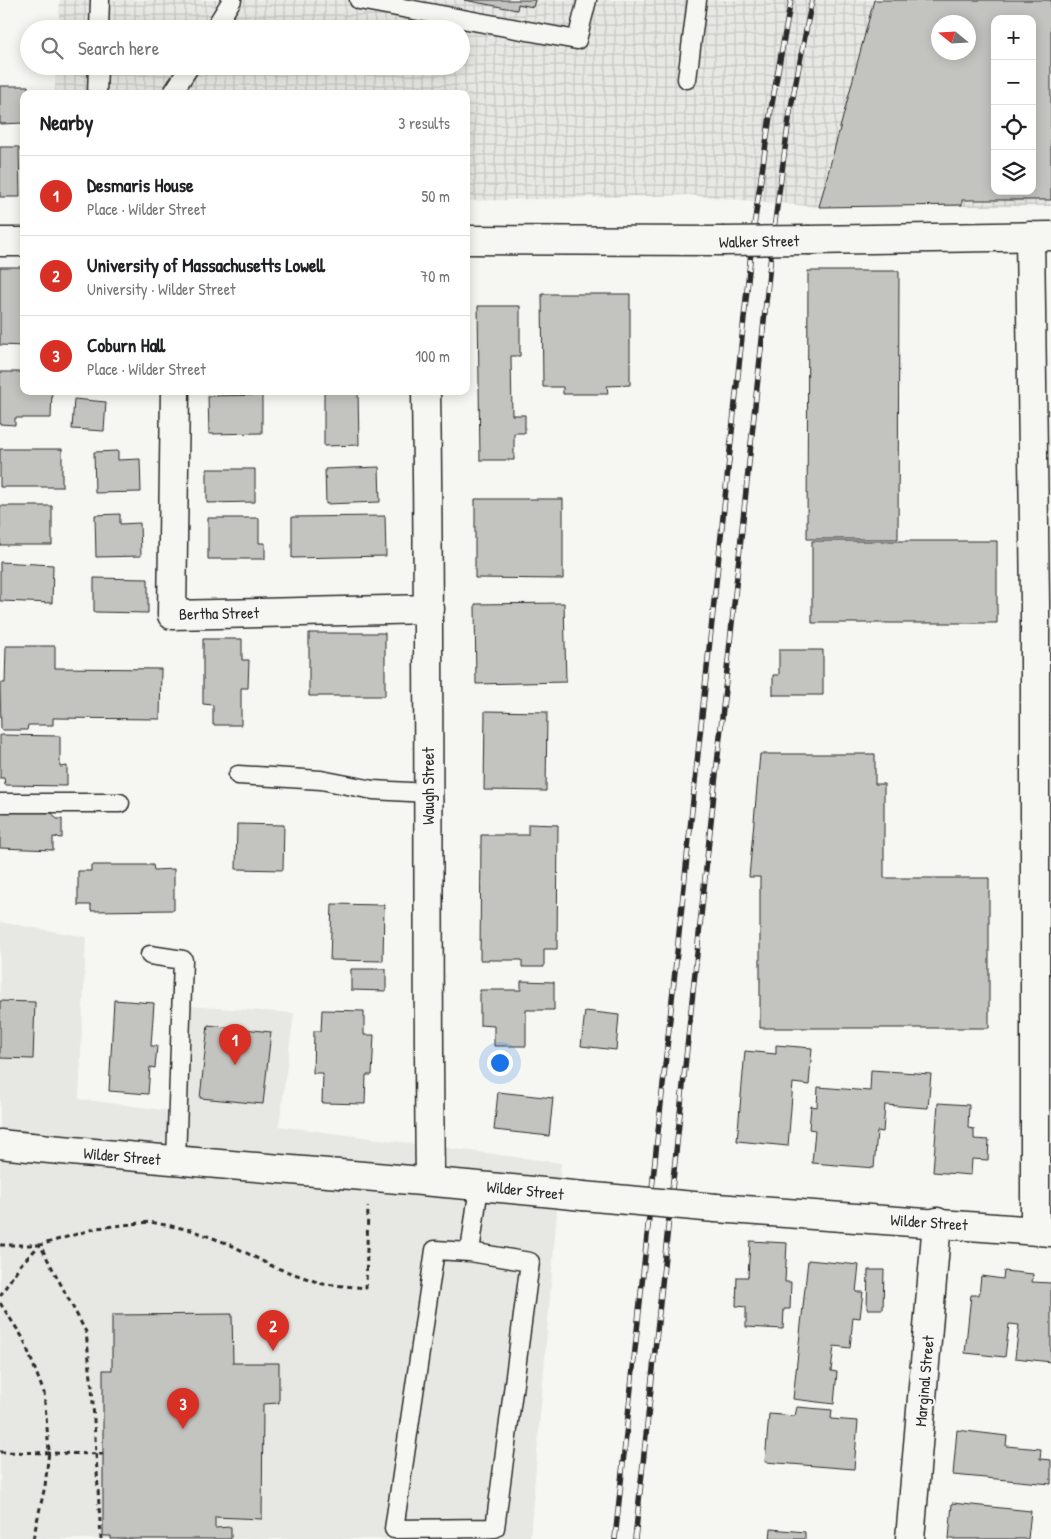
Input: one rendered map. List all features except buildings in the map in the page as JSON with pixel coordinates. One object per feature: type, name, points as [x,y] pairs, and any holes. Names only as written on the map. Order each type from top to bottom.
[{"type":"street","name":"Walker Street","points":[[470,240],[722,242],[1040,236]]},
{"type":"street","points":[[1040,236],[1035,602],[1043,1231]]},
{"type":"street","points":[[0,242],[20,242]]},
{"type":"street","name":"Bertha Street","points":[[175,395],[172,615],[430,609]]},
{"type":"street","name":"Waugh Street","points":[[426,395],[430,609],[428,793],[430,1180]]},
{"type":"street","name":"Wilder Street","points":[[0,1144],[430,1180],[716,1208],[937,1222],[1043,1231]]},
{"type":"street","name":"Marginal Street","points":[[910,1539],[937,1222]]},
{"type":"lane","points":[[99,20],[100,0]]},
{"type":"lane","points":[[217,20],[220,0]]},
{"type":"lane","points":[[220,20],[232,0]]},
{"type":"lane","points":[[359,0],[468,20]]},
{"type":"lane","points":[[470,20],[578,40],[587,0]]},
{"type":"lane","points":[[687,79],[697,0]]},
{"type":"lane","points":[[97,90],[98,75]]},
{"type":"lane","points":[[175,90],[184,75]]},
{"type":"lane","points":[[238,774],[321,780],[373,790],[428,793]]},
{"type":"lane","points":[[0,803],[120,803]]},
{"type":"lane","points":[[150,955],[183,960],[176,1160]]},
{"type":"lane","points":[[470,1252],[479,1186]]},
{"type":"lane","points":[[435,1250],[470,1252],[530,1262],[495,1528],[394,1534],[435,1250]]},
{"type":"path","points":[[0,1245],[40,1246],[98,1228],[150,1222],[191,1230],[229,1244],[274,1267],[323,1284],[366,1288],[368,1176]]},
{"type":"path","points":[[0,1296],[20,1265],[40,1246]]},
{"type":"path","points":[[40,1246],[86,1332],[97,1454],[101,1539]]},
{"type":"path","points":[[0,1303],[23,1338],[44,1393],[49,1451],[45,1486],[33,1539]]},
{"type":"path","points":[[0,1452],[49,1451],[103,1454]]},
{"type":"shaded area","points":[[60,0],[1051,0],[1051,206],[819,207],[689,195],[470,201],[470,90],[55,90],[56,75],[470,75],[470,20],[59,20]]},
{"type":"shaded area","points":[[0,922],[86,937],[79,1099],[185,1113],[188,1006],[294,1013],[279,1126],[561,1163],[530,1539],[0,1539]]},
{"type":"railway","points":[[615,1539],[753,233],[771,109],[791,0]]},
{"type":"railway","points":[[635,1539],[773,236],[790,112],[812,0]]},
{"type":"place","name":"Desmaris House","points":[[235,1065]]},
{"type":"place","name":"University of Massachusetts Lowell","points":[[273,1351]]},
{"type":"place","name":"Coburn Hall","points":[[183,1429]]}]
